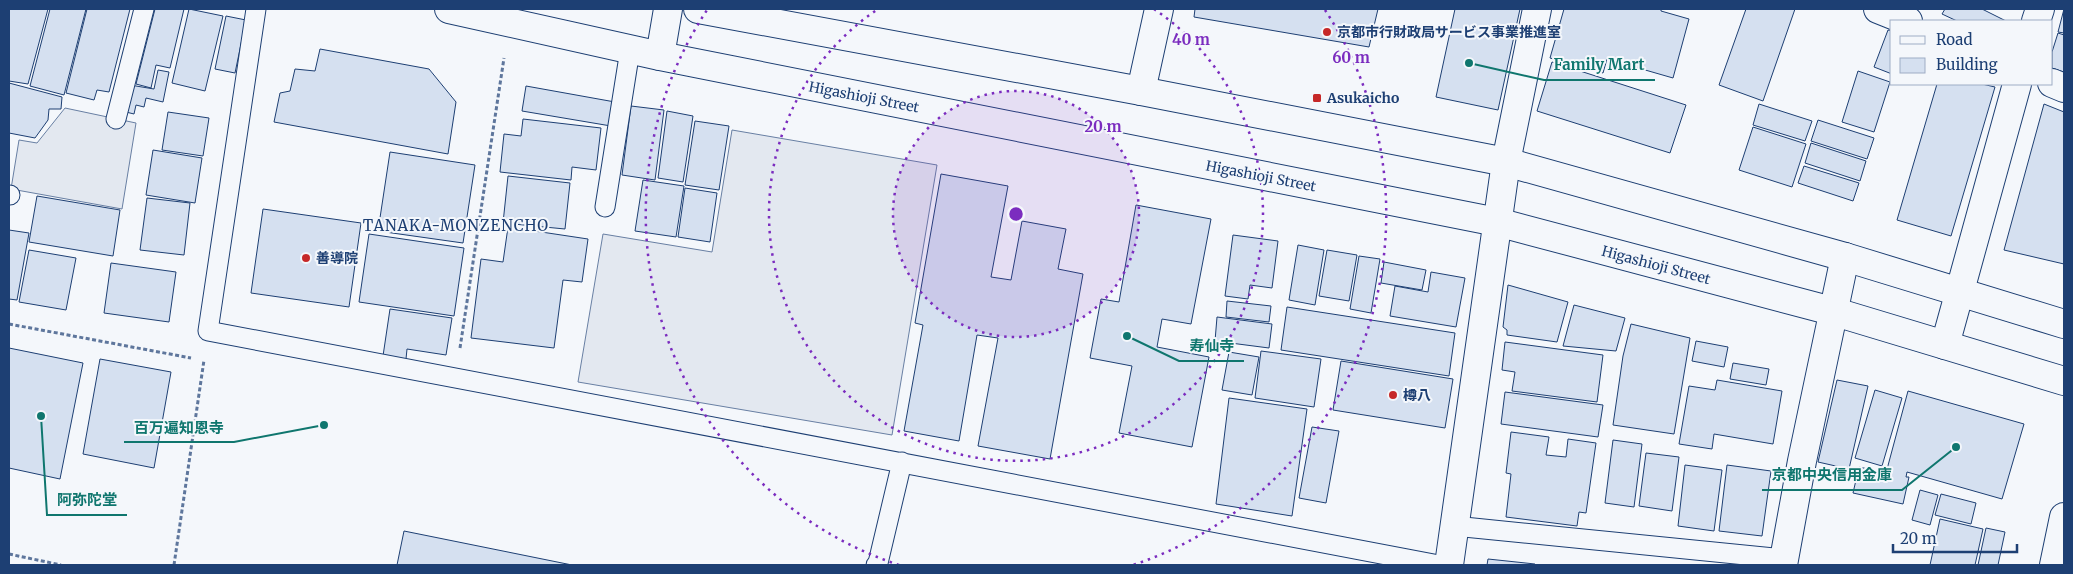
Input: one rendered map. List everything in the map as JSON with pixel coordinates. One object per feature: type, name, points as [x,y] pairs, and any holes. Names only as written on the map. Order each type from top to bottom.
[{"type":"main road","name":"Higashioji Street","points":[[449,9],[630,50],[1497,222],[1832,311],[2064,381]]},
{"type":"main road","points":[[660,56],[668,9]]},
{"type":"main road","points":[[698,9],[1141,91],[1506,162],[1845,257],[2064,324]]},
{"type":"main road","points":[[1141,91],[1159,9]]},
{"type":"main road","points":[[1448,565],[1506,162],[1537,9]]},
{"type":"main road","points":[[1878,9],[1906,20]]},
{"type":"main road","points":[[1946,345],[2017,85]]},
{"type":"main road","points":[[1784,563],[1802,461],[1832,311],[1845,257]]},
{"type":"main road","points":[[2054,565],[2064,517]]},
{"type":"lane","points":[[116,118],[144,9]]},
{"type":"lane","points":[[256,9],[208,331],[1439,565]]},
{"type":"lane","points":[[605,206],[630,50]]},
{"type":"lane","points":[[876,565],[902,462]]},
{"type":"lane","points":[[1454,526],[1784,563]]},
{"type":"path","points":[[456,377],[510,22]]},
{"type":"path","points":[[9,324],[194,358]]},
{"type":"path","points":[[174,565],[208,331]]},
{"type":"path","points":[[9,554],[61,565]]},
{"type":"shaded area","points":[[65,108],[136,123],[122,209],[11,189],[19,140],[37,143]]},
{"type":"shaded area","points":[[732,130],[937,165],[892,435],[578,382],[603,234],[712,252]]},
{"type":"building","points":[[9,9],[48,9],[28,84],[9,81]]},
{"type":"building","points":[[50,9],[86,9],[64,95],[30,86]]},
{"type":"building","points":[[87,9],[130,9],[109,92],[97,90],[94,100],[66,93]]},
{"type":"building","points":[[155,9],[184,9],[170,68],[156,65],[151,88],[136,84]]},
{"type":"building","points":[[189,9],[223,16],[205,91],[172,83]]},
{"type":"building","name":"京都市行財政局サービス事業推進室","points":[[1195,9],[1378,9],[1369,47],[1194,17]]},
{"type":"building","points":[[1455,9],[1520,9],[1498,110],[1436,97]]},
{"type":"building","points":[[1564,9],[1661,9],[1661,11],[1689,19],[1673,78],[1607,59],[1603,73],[1550,58]]},
{"type":"building","points":[[1746,9],[1795,9],[1763,101],[1719,85]]},
{"type":"building","points":[[1945,9],[1982,9],[2004,20],[1955,20],[1942,14]]},
{"type":"building","points":[[2064,9],[2064,33],[2058,32]]},
{"type":"building","points":[[226,16],[246,20],[235,73],[215,69]]},
{"type":"building","points":[[1888,30],[1890,30],[1890,73],[1874,67]]},
{"type":"building","points":[[2058,33],[2064,35],[2064,72],[2053,68],[2053,49]]},
{"type":"building","points":[[320,49],[429,69],[456,102],[448,154],[274,122],[280,93],[290,91],[295,69],[315,71]]},
{"type":"building","points":[[1552,62],[1686,105],[1670,153],[1537,111]]},
{"type":"building","points":[[158,70],[169,72],[163,102],[146,98],[144,107],[136,105],[134,114],[122,111],[130,85],[154,89]]},
{"type":"building","points":[[1858,71],[1890,82],[1874,132],[1842,122]]},
{"type":"building","points":[[9,83],[62,97],[61,109],[49,109],[48,120],[35,138],[9,133]]},
{"type":"building","points":[[1937,85],[1986,85],[1995,87],[1951,236],[1897,220]]},
{"type":"building","points":[[526,86],[615,102],[611,126],[522,111]]},
{"type":"building","points":[[1759,104],[1812,121],[1805,141],[1753,125]]},
{"type":"building","points":[[2044,104],[2064,112],[2064,264],[2004,250]]},
{"type":"building","points":[[631,106],[664,110],[655,180],[622,175]]},
{"type":"building","points":[[667,111],[693,116],[683,182],[658,178]]},
{"type":"building","points":[[168,112],[209,118],[203,156],[162,150]]},
{"type":"building","points":[[523,119],[601,128],[596,170],[572,167],[571,180],[500,172],[504,134],[521,136]]},
{"type":"building","points":[[1818,120],[1874,138],[1867,159],[1811,141]]},
{"type":"building","points":[[695,121],[729,126],[719,190],[685,185]]},
{"type":"building","points":[[1753,127],[1806,144],[1792,187],[1739,170]]},
{"type":"building","points":[[1811,143],[1866,161],[1860,181],[1805,163]]},
{"type":"building","points":[[153,150],[202,158],[195,203],[146,195]]},
{"type":"building","points":[[390,152],[475,165],[463,243],[378,231]]},
{"type":"building","points":[[1804,166],[1859,183],[1853,201],[1798,183]]},
{"type":"building","points":[[941,174],[1008,186],[991,277],[1011,280],[1022,221],[1066,229],[1058,269],[1083,274],[1050,459],[978,446],[998,338],[977,335],[959,441],[904,431],[923,325],[915,323]]},
{"type":"building","points":[[508,176],[570,183],[565,229],[503,223]]},
{"type":"building","points":[[643,180],[684,186],[676,237],[635,231]]},
{"type":"building","points":[[685,188],[717,193],[710,242],[678,237]]},
{"type":"building","points":[[37,196],[120,210],[113,256],[29,242]]},
{"type":"building","points":[[147,198],[190,203],[184,255],[140,250]]},
{"type":"building","points":[[1136,205],[1211,219],[1191,324],[1162,319],[1157,347],[1209,357],[1192,447],[1119,433],[1132,366],[1090,358],[1101,299],[1119,302]]},
{"type":"building","name":"善導院","points":[[263,209],[361,223],[349,307],[251,293]]},
{"type":"building","points":[[508,227],[588,239],[582,282],[563,280],[554,348],[471,338],[481,259],[503,262]]},
{"type":"building","points":[[9,230],[29,233],[17,300],[9,299]]},
{"type":"building","points":[[369,234],[464,248],[454,316],[359,302]]},
{"type":"building","points":[[1233,235],[1278,241],[1272,288],[1250,285],[1248,299],[1225,296]]},
{"type":"building","points":[[1298,245],[1324,250],[1315,305],[1289,300]]},
{"type":"building","points":[[29,250],[76,258],[66,310],[19,302]]},
{"type":"building","points":[[1327,250],[1357,255],[1349,301],[1319,296]]},
{"type":"building","points":[[1359,256],[1380,259],[1371,313],[1350,309]]},
{"type":"building","points":[[1384,262],[1426,270],[1422,290],[1381,283]]},
{"type":"building","points":[[111,263],[176,272],[169,322],[104,313]]},
{"type":"building","points":[[1431,272],[1465,278],[1456,327],[1390,316],[1395,286],[1428,292]]},
{"type":"building","points":[[1508,285],[1568,302],[1557,342],[1507,335],[1507,330],[1503,327]]},
{"type":"building","points":[[1227,301],[1271,306],[1269,322],[1226,317]]},
{"type":"building","points":[[1574,305],[1625,318],[1616,351],[1563,346]]},
{"type":"building","points":[[1287,307],[1455,333],[1449,376],[1281,350]]},
{"type":"building","points":[[390,309],[452,318],[446,355],[407,349],[406,359],[383,356]]},
{"type":"building","points":[[1217,317],[1272,324],[1269,348],[1215,341]]},
{"type":"building","points":[[1631,324],[1690,338],[1674,434],[1613,425],[1623,356]]},
{"type":"building","points":[[1696,341],[1728,347],[1724,367],[1692,361]]},
{"type":"building","points":[[1505,342],[1603,355],[1597,402],[1512,391],[1515,372],[1502,370]]},
{"type":"building","points":[[9,348],[83,363],[60,479],[9,468]]},
{"type":"building","points":[[1261,351],[1321,359],[1314,407],[1255,398]]},
{"type":"building","points":[[1229,352],[1259,357],[1252,395],[1222,390]]},
{"type":"building","points":[[100,359],[171,372],[154,468],[83,454]]},
{"type":"building","name":"樽八","points":[[1341,361],[1453,379],[1445,428],[1333,410]]},
{"type":"building","points":[[1733,363],[1769,369],[1766,385],[1730,379]]},
{"type":"building","points":[[1717,380],[1782,391],[1773,444],[1714,434],[1712,449],[1679,444],[1689,386],[1715,390]]},
{"type":"building","points":[[1837,380],[1868,386],[1849,469],[1818,462]]},
{"type":"building","points":[[1875,390],[1902,398],[1882,466],[1855,458]]},
{"type":"building","points":[[1908,391],[2024,424],[2002,499],[1907,472],[1906,477],[1909,477],[1903,504],[1853,493],[1859,467],[1886,473]]},
{"type":"building","points":[[1505,392],[1603,405],[1598,437],[1501,424]]},
{"type":"building","points":[[1229,398],[1307,409],[1292,516],[1216,504]]},
{"type":"building","points":[[1312,427],[1339,431],[1326,503],[1299,498]]},
{"type":"building","points":[[1511,432],[1549,437],[1546,455],[1566,457],[1568,439],[1596,443],[1586,513],[1579,512],[1577,526],[1506,517],[1511,474],[1506,473]]},
{"type":"building","points":[[1613,440],[1642,444],[1634,507],[1605,503]]},
{"type":"building","points":[[1646,453],[1679,457],[1672,511],[1639,506]]},
{"type":"building","points":[[1685,465],[1722,470],[1714,531],[1678,526]]},
{"type":"building","points":[[1727,465],[1771,471],[1762,536],[1719,531]]},
{"type":"building","points":[[1920,490],[1938,495],[1930,525],[1912,520]]},
{"type":"building","points":[[1941,494],[1976,503],[1971,524],[1935,515]]},
{"type":"building","points":[[1940,519],[1983,529],[1975,565],[1930,565]]},
{"type":"building","points":[[1986,528],[2005,532],[1998,565],[1978,565]]},
{"type":"building","points":[[404,531],[572,565],[397,565]]},
{"type":"building","points":[[1488,559],[1535,564],[1535,565],[1487,565]]},
{"type":"place","name":"京都市行財政局サービス事業推進室","points":[[1327,32]]},
{"type":"place","name":"Family Mart","points":[[1469,63]]},
{"type":"place","name":"Asukaicho","points":[[1317,98]]},
{"type":"place","name":"善導院","points":[[306,258]]},
{"type":"place","name":"寿仙寺","points":[[1127,336]]},
{"type":"place","name":"樽八","points":[[1393,395]]},
{"type":"place","name":"阿弥陀堂","points":[[41,416]]},
{"type":"place","name":"百万遍知恩寺","points":[[324,425]]},
{"type":"place","name":"京都中央信用金庫","points":[[1956,447]]},
{"type":"district","name":"TANAKA-MONZENCHO","points":[[456,226]]}]
